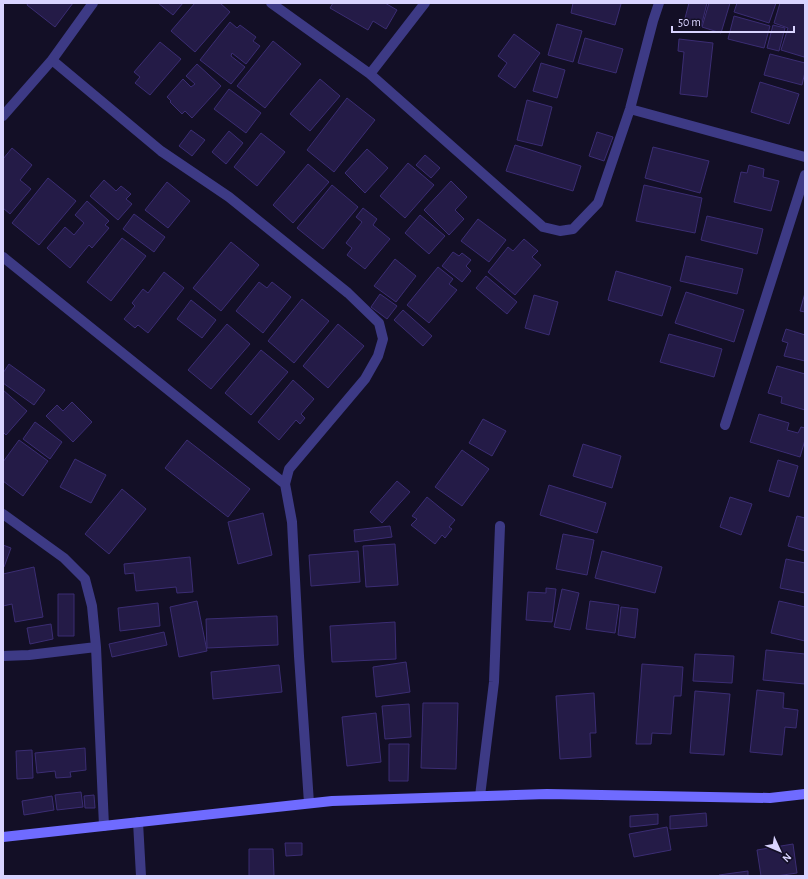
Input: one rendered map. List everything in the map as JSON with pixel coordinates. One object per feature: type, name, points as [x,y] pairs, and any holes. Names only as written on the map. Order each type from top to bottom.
[{"type":"street","points":[[3,116],[52,60],[93,3]]},
{"type":"street","points":[[271,3],[370,74],[543,227],[560,231],[573,229],[598,203],[630,109],[659,3]]},
{"type":"street","points":[[370,74],[425,3]]},
{"type":"street","points":[[52,60],[161,151],[229,197],[348,293],[379,323],[383,339],[378,356],[365,379],[289,469],[285,484],[292,522],[299,656],[310,803]]},
{"type":"street","points":[[630,109],[805,157]]},
{"type":"street","points":[[725,425],[805,175]]},
{"type":"street","points":[[3,257],[285,484]]},
{"type":"street","points":[[3,514],[64,558],[85,579],[92,606],[96,647],[104,826]]},
{"type":"street","points":[[480,796],[494,682],[500,526]]},
{"type":"street","points":[[3,656],[29,655],[96,647]]},
{"type":"street","points":[[3,837],[332,801],[547,794],[770,798],[805,794]]},
{"type":"street","points":[[138,822],[141,876]]},
{"type":"building","points":[[28,3],[73,3],[55,27],[27,5]]},
{"type":"building","points":[[158,3],[183,3],[173,15]]},
{"type":"building","points":[[195,3],[220,3],[230,12],[195,52],[171,31]]},
{"type":"building","points":[[333,3],[385,3],[397,10],[386,29],[373,21],[368,30],[330,8]]},
{"type":"building","points":[[573,3],[621,4],[615,25],[571,13]]},
{"type":"building","points":[[689,3],[707,3],[701,27],[684,22]]},
{"type":"building","points":[[709,3],[730,3],[721,33],[702,27]]},
{"type":"building","points":[[737,3],[776,3],[769,23],[734,12]]},
{"type":"building","points":[[780,3],[805,3],[804,57],[781,50],[788,28],[774,23]]},
{"type":"building","points":[[734,16],[770,26],[764,48],[728,39]]},
{"type":"building","points":[[230,22],[237,28],[240,25],[256,37],[253,41],[260,46],[246,64],[232,53],[231,56],[245,67],[231,84],[200,60]]},
{"type":"building","points":[[557,24],[582,31],[573,62],[548,55]]},
{"type":"building","points":[[773,25],[785,28],[779,51],[767,48]]},
{"type":"building","points":[[514,34],[540,53],[515,88],[498,76],[507,63],[498,56]]},
{"type":"building","points":[[585,38],[623,49],[616,73],[578,63]]},
{"type":"building","points":[[679,39],[713,43],[707,97],[680,94],[684,52],[678,51]]},
{"type":"building","points":[[273,41],[301,64],[265,108],[237,86]]},
{"type":"building","points":[[160,42],[181,59],[150,95],[135,83],[140,77],[134,72]]},
{"type":"building","points":[[770,54],[805,63],[805,72],[802,85],[764,75]]},
{"type":"building","points":[[541,63],[565,70],[557,98],[533,91]]},
{"type":"building","points":[[197,64],[221,86],[192,118],[185,111],[182,114],[167,97],[183,79],[191,87],[195,84],[186,76]]},
{"type":"building","points":[[320,79],[340,96],[310,131],[290,114]]},
{"type":"building","points":[[760,82],[799,94],[789,124],[751,112]]},
{"type":"building","points":[[229,89],[261,113],[246,133],[214,109]]},
{"type":"building","points":[[347,98],[375,120],[334,172],[307,150]]},
{"type":"building","points":[[527,100],[552,107],[542,146],[517,140]]},
{"type":"building","points":[[191,130],[205,140],[192,156],[179,146]]},
{"type":"building","points":[[229,131],[243,143],[226,164],[212,152]]},
{"type":"building","points":[[597,132],[613,137],[604,161],[589,156]]},
{"type":"building","points":[[261,133],[285,152],[257,186],[234,167]]},
{"type":"building","points":[[515,145],[581,166],[573,191],[506,171]]},
{"type":"building","points":[[653,147],[709,161],[700,193],[645,178]]},
{"type":"building","points":[[12,148],[32,165],[20,180],[31,189],[10,214],[3,208],[3,159]]},
{"type":"building","points":[[367,149],[388,168],[365,193],[345,173]]},
{"type":"building","points":[[425,155],[440,168],[431,178],[416,165]]},
{"type":"building","points":[[408,163],[434,185],[405,218],[380,196]]},
{"type":"building","points":[[308,164],[329,182],[293,223],[273,205]]},
{"type":"building","points":[[749,165],[764,169],[763,177],[779,181],[771,211],[734,202],[741,172],[747,173]]},
{"type":"building","points":[[48,178],[76,201],[39,245],[12,223]]},
{"type":"building","points":[[104,180],[116,191],[121,186],[131,194],[126,199],[132,204],[118,220],[90,196]]},
{"type":"building","points":[[451,181],[467,197],[455,210],[464,219],[449,235],[424,210]]},
{"type":"building","points":[[167,182],[190,201],[168,228],[145,210]]},
{"type":"building","points":[[332,185],[358,207],[323,249],[297,228]]},
{"type":"building","points":[[644,185],[702,198],[695,233],[636,221]]},
{"type":"building","points":[[87,201],[109,221],[105,225],[109,228],[92,248],[89,245],[70,268],[47,248],[65,227],[74,235],[84,223],[75,215]]},
{"type":"building","points":[[363,208],[377,219],[373,225],[390,239],[365,269],[347,255],[352,248],[346,243],[362,222],[356,217]]},
{"type":"building","points":[[134,214],[165,237],[154,252],[123,229]]},
{"type":"building","points":[[420,215],[445,236],[429,254],[405,233]]},
{"type":"building","points":[[707,216],[763,229],[757,254],[701,240]]},
{"type":"building","points":[[478,219],[506,240],[489,262],[461,241]]},
{"type":"building","points":[[122,238],[146,256],[111,301],[87,282]]},
{"type":"building","points":[[524,239],[538,251],[532,257],[541,265],[515,295],[488,272],[508,247],[513,251]]},
{"type":"building","points":[[231,242],[259,265],[221,311],[193,288]]},
{"type":"building","points":[[453,252],[459,256],[462,253],[471,260],[466,266],[471,271],[462,282],[442,266]]},
{"type":"building","points":[[686,256],[743,269],[737,294],[680,281]]},
{"type":"building","points":[[395,259],[416,276],[396,302],[374,286]]},
{"type":"building","points":[[438,267],[453,279],[449,284],[457,290],[429,323],[407,305]]},
{"type":"building","points":[[616,271],[671,287],[662,316],[608,300]]},
{"type":"building","points":[[164,272],[184,288],[148,333],[138,325],[135,328],[124,319],[135,306],[132,303],[143,289],[148,293]]},
{"type":"building","points":[[486,276],[517,302],[507,314],[476,288]]},
{"type":"building","points":[[259,282],[267,288],[272,282],[291,297],[263,333],[236,311]]},
{"type":"building","points":[[686,292],[744,310],[734,342],[675,323]]},
{"type":"building","points":[[805,293],[805,312],[800,311]]},
{"type":"building","points":[[380,294],[397,306],[387,319],[371,307]]},
{"type":"building","points":[[534,295],[558,302],[549,335],[525,328]]},
{"type":"building","points":[[302,299],[329,321],[294,363],[268,341]]},
{"type":"building","points":[[191,300],[216,320],[202,338],[177,319]]},
{"type":"building","points":[[403,310],[432,336],[423,346],[394,320]]},
{"type":"building","points":[[227,324],[250,344],[211,389],[188,370]]},
{"type":"building","points":[[338,324],[364,346],[328,388],[303,366]]},
{"type":"building","points":[[786,329],[805,335],[805,361],[784,356],[788,343],[782,341]]},
{"type":"building","points":[[669,334],[722,349],[714,377],[660,362]]},
{"type":"building","points":[[261,350],[288,372],[251,415],[225,393]]},
{"type":"building","points":[[9,364],[45,390],[34,405],[3,383],[3,373]]},
{"type":"building","points":[[777,366],[805,374],[805,410],[781,403],[782,397],[768,393]]},
{"type":"building","points":[[293,380],[314,399],[301,414],[305,418],[300,424],[296,420],[279,440],[258,422]]},
{"type":"building","points":[[3,390],[27,411],[6,435],[3,432]]},
{"type":"building","points":[[72,402],[92,422],[73,442],[46,416],[57,405],[63,411]]},
{"type":"building","points":[[759,414],[789,423],[787,430],[798,433],[801,427],[805,428],[805,440],[800,457],[750,442]]},
{"type":"building","points":[[483,419],[506,431],[492,456],[469,443]]},
{"type":"building","points":[[35,422],[62,442],[50,459],[23,439]]},
{"type":"building","points":[[19,440],[48,461],[23,496],[3,481],[3,462]]},
{"type":"building","points":[[187,440],[250,489],[228,517],[165,468]]},
{"type":"building","points":[[583,444],[621,456],[612,488],[573,476]]},
{"type":"building","points":[[462,450],[489,469],[462,506],[435,487]]},
{"type":"building","points":[[75,459],[106,475],[91,503],[60,487]]},
{"type":"building","points":[[778,460],[798,466],[789,497],[769,491]]},
{"type":"building","points":[[397,481],[410,492],[382,523],[370,512]]},
{"type":"building","points":[[549,485],[606,503],[597,533],[540,515]]},
{"type":"building","points":[[122,489],[146,509],[109,554],[85,534]]},
{"type":"building","points":[[427,497],[455,520],[449,527],[452,529],[445,538],[442,535],[435,544],[411,525],[417,519],[412,516]]},
{"type":"building","points":[[730,497],[752,504],[741,535],[720,527]]},
{"type":"building","points":[[263,513],[272,555],[238,564],[228,522]]},
{"type":"building","points":[[797,516],[805,518],[805,551],[788,546]]},
{"type":"building","points":[[390,526],[392,537],[355,542],[354,530]]},
{"type":"building","points":[[563,534],[594,540],[587,575],[556,569]]},
{"type":"building","points":[[395,544],[398,585],[366,587],[363,546]]},
{"type":"building","points":[[3,545],[11,548],[4,567],[3,567]]},
{"type":"building","points":[[358,551],[360,582],[311,586],[309,555]]},
{"type":"building","points":[[602,551],[662,567],[655,593],[595,578]]},
{"type":"building","points":[[190,557],[193,592],[177,593],[176,587],[136,591],[134,573],[125,574],[124,564]]},
{"type":"building","points":[[786,559],[805,563],[805,593],[780,588]]},
{"type":"building","points":[[34,567],[43,617],[15,622],[12,604],[3,606],[3,574]]},
{"type":"building","points":[[546,588],[556,589],[552,622],[526,620],[528,592],[546,593]]},
{"type":"building","points":[[562,589],[579,593],[570,630],[554,627]]},
{"type":"building","points":[[58,594],[74,594],[74,636],[58,636]]},
{"type":"building","points":[[197,601],[207,651],[179,657],[170,607]]},
{"type":"building","points":[[590,601],[619,605],[615,633],[586,629]]},
{"type":"building","points":[[779,601],[805,607],[805,641],[771,633]]},
{"type":"building","points":[[158,603],[160,626],[120,631],[118,608]]},
{"type":"building","points":[[621,607],[638,609],[635,638],[618,635]]},
{"type":"building","points":[[277,616],[278,645],[207,648],[206,619]]},
{"type":"building","points":[[395,622],[396,659],[332,662],[330,626]]},
{"type":"building","points":[[51,624],[53,639],[30,644],[27,628]]},
{"type":"building","points":[[164,632],[167,645],[112,657],[109,644]]},
{"type":"building","points":[[766,650],[805,654],[805,684],[763,680]]},
{"type":"building","points":[[695,654],[734,656],[732,683],[693,681]]},
{"type":"building","points":[[406,662],[410,692],[376,697],[373,667]]},
{"type":"building","points":[[642,664],[683,667],[681,696],[674,696],[671,734],[652,733],[651,744],[636,744]]},
{"type":"building","points":[[279,665],[282,692],[213,699],[211,672]]},
{"type":"building","points":[[757,690],[784,693],[783,708],[798,710],[796,728],[785,727],[782,755],[750,752]]},
{"type":"building","points":[[695,691],[730,694],[724,755],[690,753]]},
{"type":"building","points":[[594,693],[596,733],[590,733],[591,757],[560,759],[556,696]]},
{"type":"building","points":[[423,703],[458,703],[456,769],[421,768]]},
{"type":"building","points":[[409,704],[411,737],[385,739],[382,706]]},
{"type":"building","points":[[376,713],[381,762],[347,766],[342,717]]},
{"type":"building","points":[[389,744],[409,744],[408,781],[389,781]]},
{"type":"building","points":[[85,748],[86,770],[70,772],[71,777],[56,778],[55,771],[37,773],[35,753]]},
{"type":"building","points":[[32,750],[33,778],[17,779],[16,751]]},
{"type":"building","points":[[81,792],[83,807],[57,810],[55,795]]},
{"type":"building","points":[[94,795],[95,808],[85,808],[84,796]]},
{"type":"building","points":[[52,796],[54,810],[24,815],[22,801]]},
{"type":"building","points":[[706,813],[707,826],[670,829],[670,816]]},
{"type":"building","points":[[658,814],[658,824],[630,827],[630,816]]},
{"type":"building","points":[[667,827],[671,850],[634,857],[629,834]]},
{"type":"building","points":[[285,843],[302,843],[302,855],[286,856]]},
{"type":"building","points":[[793,844],[797,873],[776,876],[761,876],[757,850]]},
{"type":"building","points":[[249,849],[273,849],[274,876],[249,876]]},
{"type":"building","points":[[748,871],[748,876],[719,876],[719,875]]}]
